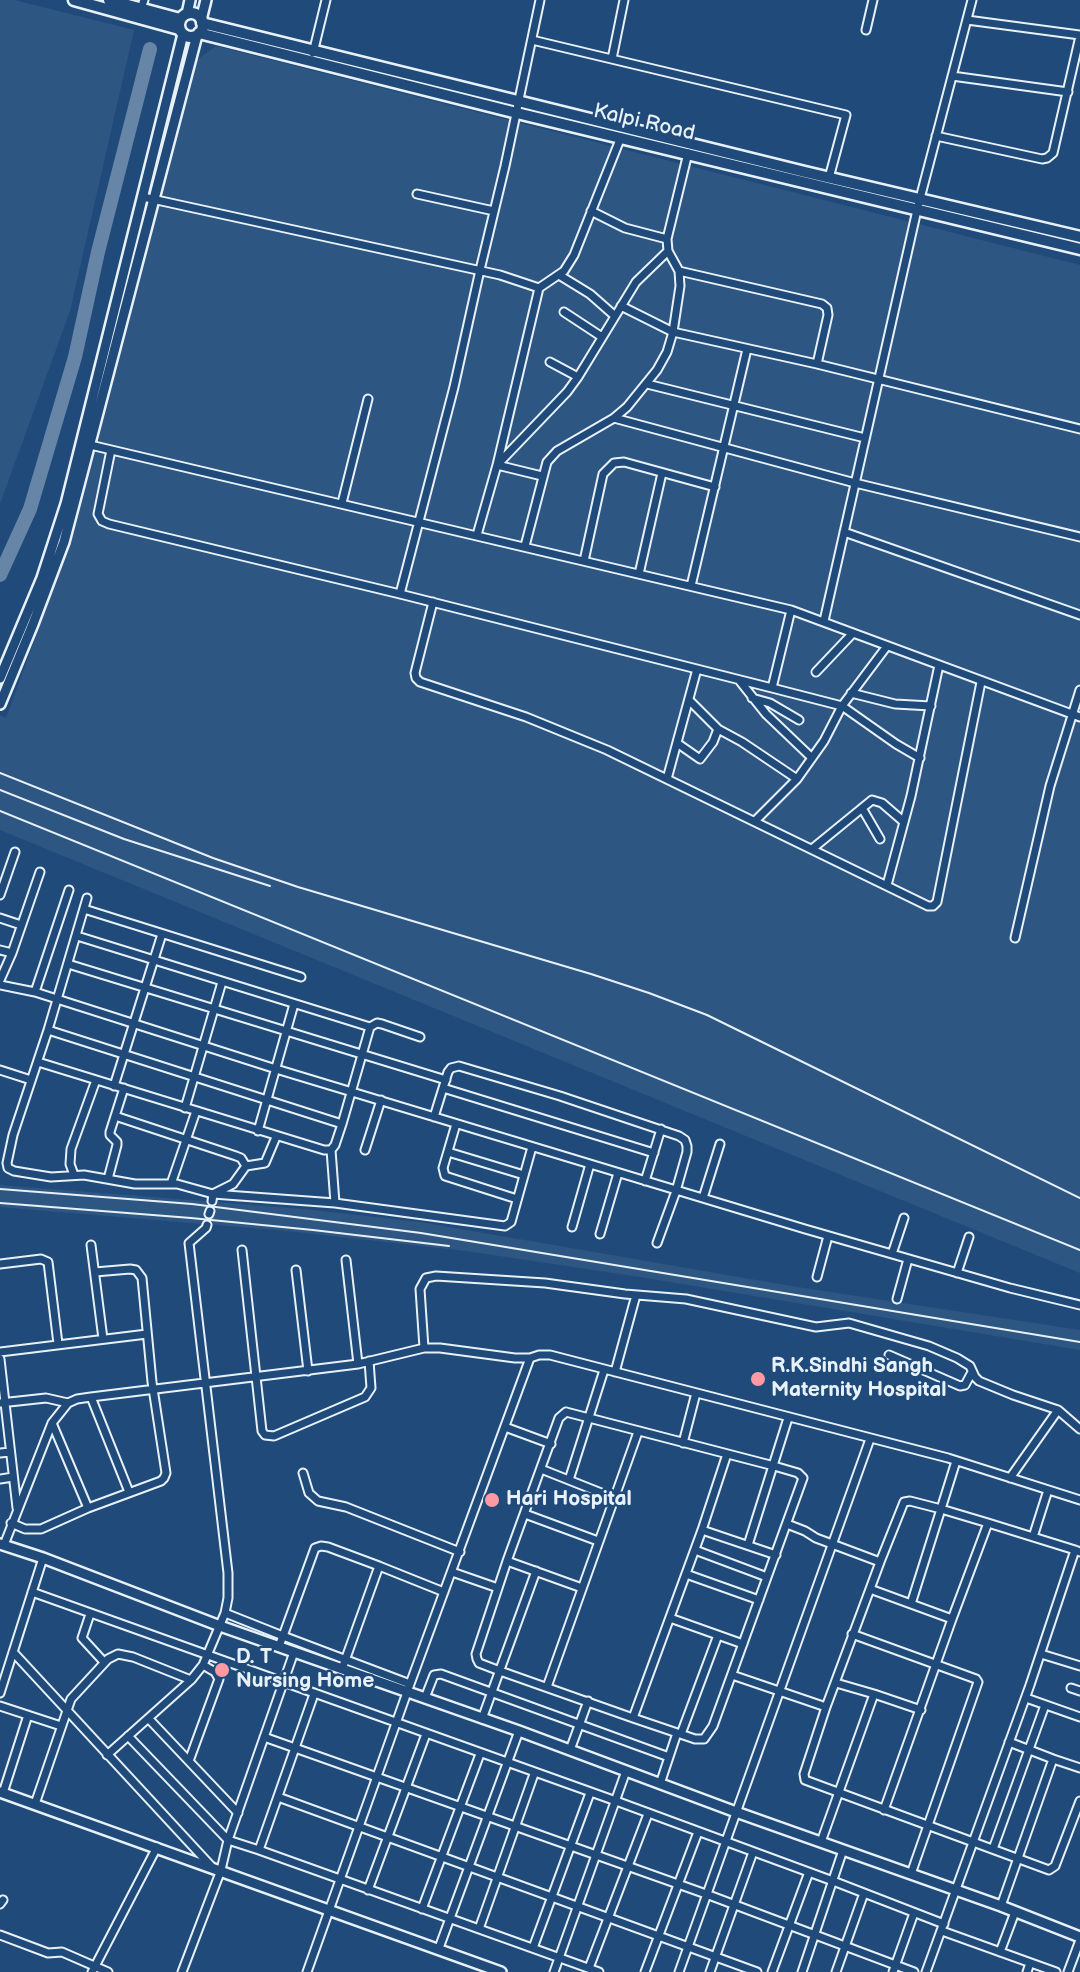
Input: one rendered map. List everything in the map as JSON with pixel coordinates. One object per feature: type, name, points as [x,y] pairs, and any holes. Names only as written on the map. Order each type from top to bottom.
[{"type":"main road","name":"Kalpi Road","points":[[74,0],[182,24]]},
{"type":"main road","name":"Kalpi Road","points":[[112,0],[143,4],[182,24],[192,37],[200,28]]},
{"type":"main road","name":"Kalpi Road","points":[[182,24],[195,14],[200,28]]},
{"type":"main road","name":"Kalpi Road","points":[[200,28],[314,49],[829,178],[921,198],[1039,233],[1080,249]]},
{"type":"main road","name":"Kalpi Road","points":[[200,28],[311,61],[917,210],[1039,233],[1080,237]]},
{"type":"street","points":[[0,704],[58,560],[182,24],[190,0]]},
{"type":"street","points":[[0,678],[49,559],[86,444],[206,0]]},
{"type":"street","points":[[311,61],[326,0]]},
{"type":"street","points":[[400,594],[454,387],[520,100],[540,0]]},
{"type":"street","points":[[612,59],[624,0]]},
{"type":"street","points":[[866,30],[873,0]]},
{"type":"street","points":[[824,621],[917,210],[972,0]]},
{"type":"street","points":[[936,136],[1042,159],[1053,153],[1080,36],[967,20]]},
{"type":"street","points":[[532,40],[846,115],[829,178]]},
{"type":"street","points":[[952,76],[1068,92]]},
{"type":"street","points":[[477,535],[497,465],[539,288],[564,272],[574,255],[621,137]]},
{"type":"street","points":[[525,546],[547,462],[557,451],[614,418],[627,407],[647,384],[667,352],[673,332],[680,286],[679,271],[668,251],[667,239],[688,153]]},
{"type":"street","points":[[417,194],[494,211]]},
{"type":"street","points":[[143,197],[480,270],[517,279],[539,288]]},
{"type":"street","points":[[591,211],[625,228],[667,239]]},
{"type":"street","points":[[497,465],[578,377],[636,282],[668,251]]},
{"type":"street","points":[[679,271],[822,304],[827,308],[828,315],[817,364]]},
{"type":"street","points":[[559,275],[591,294],[615,316]]},
{"type":"street","points":[[621,306],[673,332],[817,364],[1080,429]]},
{"type":"street","points":[[564,312],[602,337]]},
{"type":"street","points":[[691,586],[747,349]]},
{"type":"street","points":[[550,362],[578,377]]},
{"type":"street","points":[[647,384],[866,438]]},
{"type":"street","points":[[342,503],[368,399]]},
{"type":"street","points":[[614,418],[855,483],[1080,537]]},
{"type":"street","points":[[86,444],[790,610],[1076,716]]},
{"type":"street","points":[[111,450],[99,506],[98,514],[102,521],[842,706],[920,758]]},
{"type":"street","points":[[584,561],[603,474],[614,463],[624,462],[715,487]]},
{"type":"street","points":[[497,465],[542,476]]},
{"type":"street","points":[[639,574],[662,473]]},
{"type":"street","points":[[844,532],[1080,615]]},
{"type":"street","points":[[433,602],[415,673],[420,682],[480,700],[572,734],[928,906],[933,906],[937,902],[981,682]]},
{"type":"street","points":[[772,688],[790,610]]},
{"type":"street","points":[[816,672],[853,633]]},
{"type":"street","points":[[755,821],[797,779],[824,741],[842,706],[887,646]]},
{"type":"street","points":[[887,885],[920,758],[939,665]]},
{"type":"street","points":[[667,779],[698,669]]},
{"type":"street","points":[[738,680],[752,698],[812,758]]},
{"type":"street","points":[[1015,938],[1050,786],[1076,716],[1080,690]]},
{"type":"street","points":[[851,693],[895,704],[931,706]]},
{"type":"street","points":[[752,698],[770,703],[799,720]]},
{"type":"street","points":[[689,700],[718,729],[742,742],[797,779]]},
{"type":"street","points":[[677,743],[700,759],[718,729]]},
{"type":"street","points":[[812,849],[869,802],[877,800],[904,822]]},
{"type":"street","points":[[862,808],[880,838]]},
{"type":"street","points":[[0,895],[15,852]]},
{"type":"street","points":[[40,872],[0,982],[676,1191],[957,1273],[1080,1305]]},
{"type":"street","points":[[35,992],[69,890]]},
{"type":"street","points":[[8,1168],[13,1135],[48,1030],[87,898]]},
{"type":"street","points":[[84,909],[301,977]]},
{"type":"street","points":[[0,918],[21,925]]},
{"type":"street","points":[[114,1086],[162,934]]},
{"type":"street","points":[[76,936],[370,1028]]},
{"type":"street","points":[[0,950],[12,953]]},
{"type":"street","points":[[68,964],[362,1056],[654,1153]]},
{"type":"street","points":[[185,1107],[222,982]]},
{"type":"street","points":[[258,1131],[294,1004]]},
{"type":"street","points":[[335,1203],[331,1150],[342,1124],[370,1028],[377,1023],[420,1037]]},
{"type":"street","points":[[48,1030],[342,1124]]},
{"type":"street","points":[[38,1062],[276,1137],[331,1150]]},
{"type":"street","points":[[434,1117],[451,1068],[459,1066],[679,1136],[685,1140],[687,1146],[676,1191],[657,1244]]},
{"type":"street","points":[[0,1070],[31,1080]]},
{"type":"street","points":[[74,1175],[70,1164],[71,1149],[96,1080]]},
{"type":"street","points":[[108,1179],[117,1146],[115,1139],[110,1135],[123,1088]]},
{"type":"street","points":[[365,1150],[381,1100]]},
{"type":"street","points":[[171,1184],[196,1111]]},
{"type":"street","points":[[115,1116],[236,1156],[241,1158],[246,1166]]},
{"type":"street","points":[[456,1124],[443,1168],[445,1176],[517,1199]]},
{"type":"street","points":[[645,1181],[661,1129]]},
{"type":"street","points":[[213,1198],[233,1184],[246,1166],[265,1163],[276,1137]]},
{"type":"street","points":[[703,1198],[720,1144]]},
{"type":"street","points":[[0,1169],[8,1168],[22,1173],[51,1177],[74,1175],[135,1184],[171,1184],[213,1198],[335,1203],[506,1226],[511,1222],[532,1147]]},
{"type":"street","points":[[448,1152],[524,1175]]},
{"type":"street","points":[[572,1227],[590,1164]]},
{"type":"street","points":[[600,1234],[618,1173]]},
{"type":"street","points":[[892,1254],[904,1218]]},
{"type":"street","points":[[107,1755],[191,1680],[203,1665],[225,1613],[228,1598],[228,1573],[189,1243],[206,1228],[207,1224]]},
{"type":"street","points":[[817,1277],[828,1236]]},
{"type":"street","points":[[957,1273],[969,1237]]},
{"type":"street","points":[[91,1245],[103,1339]]},
{"type":"street","points":[[242,1250],[262,1431],[265,1435],[274,1436],[364,1397],[371,1388],[369,1361]]},
{"type":"street","points":[[0,1264],[41,1259],[48,1262],[58,1344]]},
{"type":"street","points":[[897,1299],[908,1259]]},
{"type":"street","points":[[346,1260],[358,1364]]},
{"type":"street","points":[[12,1523],[25,1529],[41,1529],[164,1478],[140,1273],[130,1269],[95,1272]]},
{"type":"street","points":[[296,1270],[308,1371]]},
{"type":"street","points":[[424,1348],[420,1289],[426,1278],[436,1276],[545,1284],[686,1299],[816,1327],[849,1323],[929,1346],[967,1362],[979,1381],[1058,1410],[1080,1429]]},
{"type":"street","points":[[615,1372],[636,1295]]},
{"type":"street","points":[[0,1352],[147,1334]]},
{"type":"street","points":[[3,1402],[46,1398],[68,1403],[91,1397],[358,1364],[424,1348],[530,1358],[539,1354],[550,1355],[956,1461],[1080,1500]]},
{"type":"street","points":[[889,1355],[960,1386],[965,1385],[972,1372]]},
{"type":"street","points":[[307,1972],[530,1358]]},
{"type":"street","points":[[0,1359],[3,1402],[17,1510]]},
{"type":"street","points":[[568,1480],[604,1370]]},
{"type":"street","points":[[683,1443],[696,1393]]},
{"type":"street","points":[[91,1397],[129,1491]]},
{"type":"street","points":[[68,1403],[52,1423],[2,1545],[43,1558],[220,1626],[342,1669],[409,1688]]},
{"type":"street","points":[[1010,1478],[1058,1410]]},
{"type":"street","points":[[571,1413],[590,1418],[774,1466],[798,1473],[803,1478],[732,1675],[709,1733],[704,1738],[695,1739],[479,1663],[476,1654],[507,1561],[562,1414],[571,1413]]},
{"type":"street","points":[[748,1545],[788,1418]]},
{"type":"street","points":[[52,1423],[88,1508]]},
{"type":"street","points":[[505,1427],[551,1444]]},
{"type":"street","points":[[547,1687],[638,1432]]},
{"type":"street","points":[[679,1972],[870,1439]]},
{"type":"street","points":[[0,1453],[10,1452]]},
{"type":"street","points":[[633,1718],[695,1550],[727,1454]]},
{"type":"street","points":[[910,1604],[956,1461]]},
{"type":"street","points":[[542,1469],[614,1498]]},
{"type":"street","points":[[303,1473],[309,1493],[318,1501],[346,1508],[460,1552]]},
{"type":"street","points":[[0,1479],[13,1477]]},
{"type":"street","points":[[1033,1537],[1048,1490]]},
{"type":"street","points":[[926,1972],[943,1928],[973,1842],[1026,1698],[1077,1551],[941,1509],[910,1501],[904,1502],[826,1707],[804,1774],[805,1780],[809,1783],[839,1793],[973,1842],[993,1850],[1018,1858],[1049,1870],[1053,1869],[1080,1801]]},
{"type":"street","points":[[525,1514],[598,1541]]},
{"type":"street","points":[[884,1810],[988,1523]]},
{"type":"street","points":[[787,1524],[833,1545],[880,1562]]},
{"type":"street","points":[[702,1530],[776,1555]]},
{"type":"street","points":[[279,1646],[315,1548],[321,1546],[444,1592]]},
{"type":"street","points":[[695,1550],[767,1577]]},
{"type":"street","points":[[0,1693],[43,1558]]},
{"type":"street","points":[[507,1561],[582,1588]]},
{"type":"street","points":[[342,1669],[379,1566]]},
{"type":"street","points":[[482,1719],[536,1571]]},
{"type":"street","points":[[452,1572],[498,1588]]},
{"type":"street","points":[[686,1574],[759,1600]]},
{"type":"street","points":[[870,1590],[952,1619]]},
{"type":"street","points":[[32,1593],[207,1654],[283,1684],[534,1774],[616,1801],[833,1881],[914,1913],[1000,1952],[1056,1972]]},
{"type":"street","points":[[225,1613],[346,1659],[409,1688],[425,1698],[1001,1906],[1080,1938],[1068,1972]]},
{"type":"street","points":[[90,1614],[82,1638],[104,1662]]},
{"type":"street","points":[[670,1618],[743,1644]]},
{"type":"street","points":[[852,1634],[937,1664],[976,1679],[978,1682],[911,1874]]},
{"type":"street","points":[[660,1784],[718,1635]]},
{"type":"street","points":[[13,1652],[211,1866]]},
{"type":"street","points":[[182,1972],[221,1870],[228,1840],[294,1652]]},
{"type":"street","points":[[35,1804],[66,1709],[76,1691],[104,1662],[118,1654],[133,1657],[191,1680]]},
{"type":"street","points":[[1041,1654],[1080,1666]]},
{"type":"street","points":[[189,1761],[219,1679],[215,1672],[203,1665]]},
{"type":"street","points":[[425,1698],[437,1674],[446,1675],[457,1681],[669,1757]]},
{"type":"street","points":[[732,1675],[826,1707]]},
{"type":"street","points":[[836,1683],[921,1710]]},
{"type":"street","points":[[1071,1688],[1080,1691]]},
{"type":"street","points":[[259,1850],[314,1694]]},
{"type":"street","points":[[821,1842],[874,1694]]},
{"type":"street","points":[[1026,1698],[1080,1718]]},
{"type":"street","points":[[570,1750],[588,1701]]},
{"type":"street","points":[[993,1850],[1045,1705]]},
{"type":"street","points":[[0,1706],[61,1726]]},
{"type":"street","points":[[28,1715],[2,1792],[211,1866],[329,1911],[439,1948],[500,1972]]},
{"type":"street","points":[[149,1719],[238,1813]]},
{"type":"street","points":[[439,1948],[519,1731]]},
{"type":"street","points":[[368,1890],[426,1734]]},
{"type":"street","points":[[128,1736],[228,1840],[599,1972]]},
{"type":"street","points":[[264,1737],[679,1884],[846,1946],[894,1968],[914,1972]]},
{"type":"street","points":[[1010,1742],[1080,1768]]},
{"type":"street","points":[[422,1909],[480,1754]]},
{"type":"street","points":[[1001,1906],[1053,1759]]},
{"type":"street","points":[[554,1972],[626,1771]]},
{"type":"street","points":[[478,1929],[534,1774]]},
{"type":"street","points":[[533,1948],[590,1793]]},
{"type":"street","points":[[278,1797],[757,1972]]},
{"type":"street","points":[[589,1968],[648,1814]]},
{"type":"street","points":[[645,1972],[698,1832]]},
{"type":"street","points":[[93,1970],[157,1847]]},
{"type":"street","points":[[802,1972],[843,1850]]},
{"type":"street","points":[[710,1972],[753,1852]]},
{"type":"street","points":[[772,1972],[808,1872]]},
{"type":"street","points":[[836,1972],[864,1893]]},
{"type":"street","points":[[1000,1952],[1015,1912]]},
{"type":"street","points":[[894,1968],[914,1913]]},
{"type":"street","points":[[0,1935],[48,1953],[62,1952],[93,1970],[108,1972]]},
{"type":"street","points":[[1027,1972],[1030,1963]]},
{"type":"shaded area","points":[[0,0],[14,0],[134,30],[70,311],[0,504]]},
{"type":"shaded area","points":[[216,46],[1080,265],[1080,1273],[0,830],[0,715],[6,718],[64,560],[191,64]]},
{"type":"shaded area","points":[[0,1185],[304,1209],[420,1222],[791,1286],[1080,1330],[1080,1350],[640,1277],[466,1251],[288,1231],[0,1207]]},
{"type":"waterway","points":[[0,575],[30,509],[75,357],[98,252],[150,49]]},
{"type":"railway","points":[[0,773],[213,858],[298,887],[591,974],[707,1015],[1080,1198]]},
{"type":"railway","points":[[0,790],[124,839],[270,886]]},
{"type":"railway","points":[[0,811],[1080,1250]]},
{"type":"railway","points":[[0,1189],[192,1204],[421,1233],[1080,1342]]},
{"type":"railway","points":[[0,1203],[191,1218],[449,1246]]},
{"type":"place","name":"R.K.Sindhi Sangh Maternity Hospital","points":[[758,1379]]},
{"type":"place","name":"Hari Hospital","points":[[492,1500]]},
{"type":"place","name":"D. T Nursing Home","points":[[222,1670]]}]
